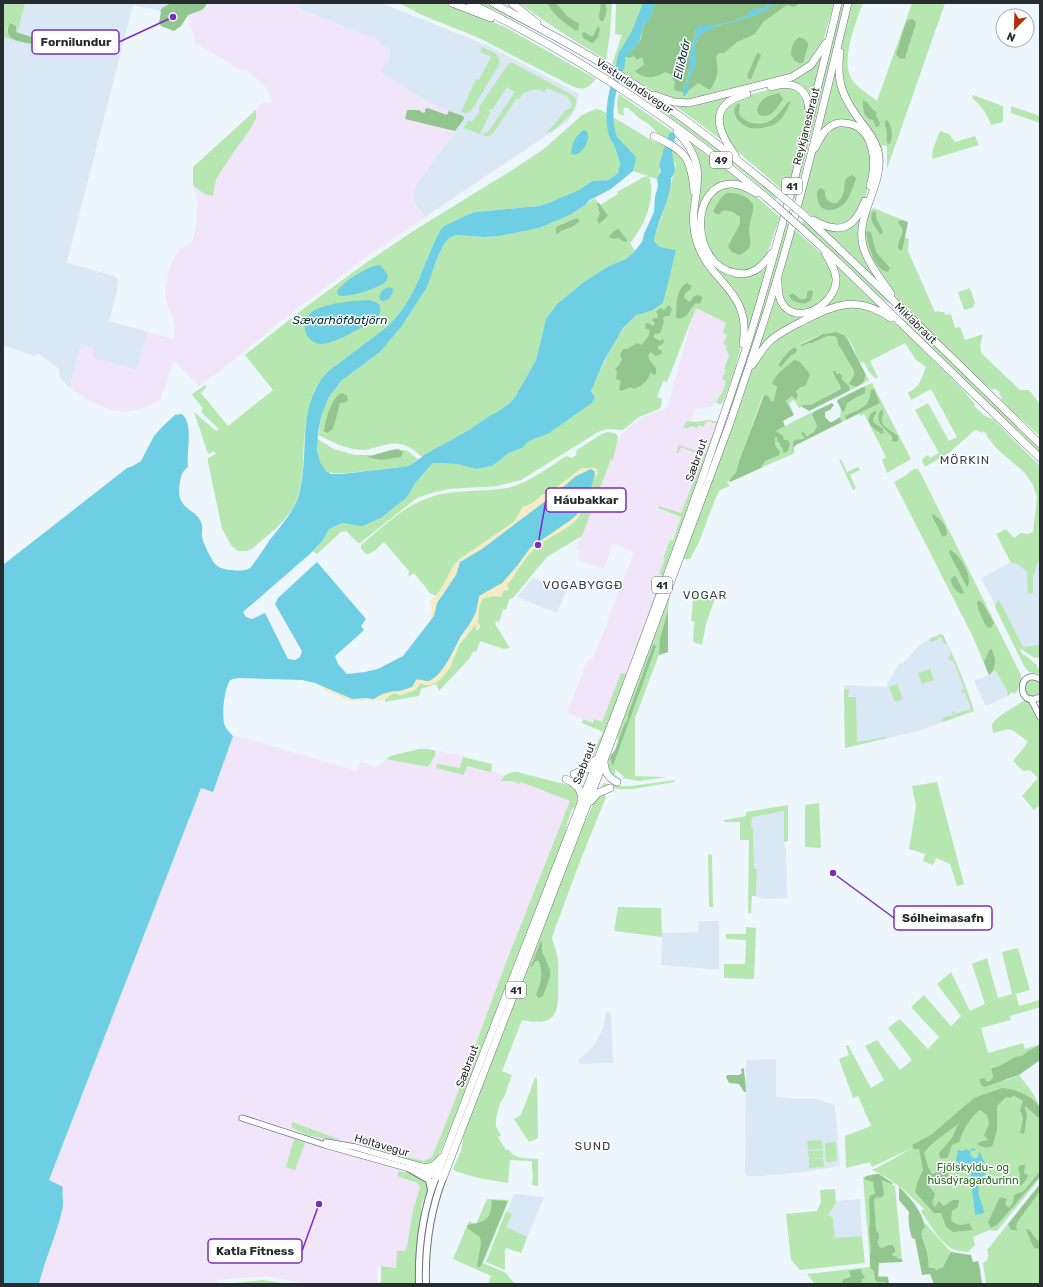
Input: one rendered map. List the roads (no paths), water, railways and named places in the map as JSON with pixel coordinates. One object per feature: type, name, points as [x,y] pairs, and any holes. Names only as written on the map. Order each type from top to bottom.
[{"type":"highway","points":[[452,3],[527,32]]},
{"type":"highway","name":"Vesturlandsvegur","points":[[470,3],[527,32],[627,92],[717,157],[775,205]]},
{"type":"highway","name":"Vesturlandsvegur","points":[[493,3],[553,35],[641,89],[740,162],[779,194]]},
{"type":"highway","points":[[512,3],[553,35]]},
{"type":"highway","name":"Reykjanesbraut","points":[[775,250],[809,122],[838,3]]},
{"type":"highway","name":"Reykjanesbraut","points":[[777,277],[810,156],[848,3]]},
{"type":"highway","points":[[641,89],[665,99],[689,103],[792,77],[806,69],[816,60],[833,27]]},
{"type":"highway","points":[[841,30],[838,69],[842,92],[849,106],[873,138],[877,146],[879,159],[878,177],[862,230],[864,251],[874,270],[899,306]]},
{"type":"highway","points":[[740,162],[724,139],[719,124],[719,118],[723,108],[731,99],[777,85],[788,84],[795,86],[805,94],[808,99],[809,122]]},
{"type":"highway","points":[[664,118],[686,142],[696,160],[698,179],[694,225],[695,235],[707,263],[734,294],[743,315],[744,335],[742,362]]},
{"type":"highway","points":[[805,216],[819,224],[833,228],[839,229],[850,225],[861,210],[873,177],[875,166],[873,151],[867,137],[856,126],[847,123],[832,125],[825,131],[810,156]]},
{"type":"highway","points":[[654,136],[676,147],[684,155],[691,170],[695,207]]},
{"type":"highway","points":[[775,205],[742,186],[736,184],[724,185],[716,189],[708,198],[702,209],[700,223],[702,237],[707,252],[717,264],[732,272],[745,274],[758,270],[775,250]]},
{"type":"highway","name":"Miklabraut","points":[[779,194],[805,216],[899,306],[1040,444]]},
{"type":"highway","name":"Miklabraut","points":[[775,205],[820,244],[1039,457]]},
{"type":"highway","points":[[777,277],[779,297],[789,311],[795,313],[807,313],[827,302],[834,292],[836,278],[830,261],[820,244]]},
{"type":"highway","name":"Sæbraut","points":[[441,1175],[447,1149],[582,800],[676,549],[742,362],[775,250]]},
{"type":"highway","name":"Sæbraut","points":[[441,1175],[604,762],[730,423],[777,277]]},
{"type":"highway","points":[[748,370],[763,349],[774,338],[786,330],[832,307],[848,304],[870,307],[906,328]]},
{"type":"highway","points":[[574,774],[589,768],[599,755]]},
{"type":"highway","points":[[604,762],[606,773],[609,778],[617,782]]},
{"type":"highway","points":[[566,779],[577,785],[581,792],[582,800]]},
{"type":"highway","points":[[586,808],[598,793],[610,788]]},
{"type":"highway","points":[[423,1167],[438,1163],[447,1149]]},
{"type":"main road","points":[[1039,677],[1028,678],[1022,685],[1023,694],[1026,697],[1031,699],[1040,697]]},
{"type":"main road","points":[[1031,699],[1040,716]]},
{"type":"main road","name":"Holtavegur","points":[[242,1118],[368,1158],[441,1175]]},
{"type":"main road","name":"Holtavegur","points":[[314,1141],[355,1147],[423,1167],[441,1175]]},
{"type":"main road","points":[[408,1168],[429,1180],[431,1191]]},
{"type":"main road","name":"Sæbraut","points":[[419,1284],[418,1267],[426,1210],[431,1191],[441,1175]]},
{"type":"main road","name":"Sæbraut","points":[[426,1284],[425,1267],[432,1218],[441,1175]]},
{"type":"water","points":[[643,3],[654,3],[652,14],[649,21],[645,23],[643,27],[638,44],[624,59],[625,66],[623,71],[616,66],[618,54],[632,31]]},
{"type":"water","points":[[769,3],[774,3],[766,10],[756,15],[711,29],[697,40],[695,48],[696,62],[688,82],[689,90],[685,96],[683,96],[683,89],[690,67],[690,58],[698,26],[714,26],[726,23],[747,16],[752,10],[765,8]]},
{"type":"water","points":[[584,130],[588,133],[586,143],[583,150],[574,155],[571,153],[573,143],[576,137]]},
{"type":"water","points":[[618,138],[636,157],[633,171],[611,189],[590,200],[570,215],[539,228],[499,236],[484,237],[456,235],[449,238],[438,256],[427,287],[402,326],[380,352],[341,381],[329,397],[322,414],[318,432],[317,450],[320,462],[326,471],[331,474],[343,474],[409,466],[426,454],[469,430],[510,403],[536,360],[546,319],[557,304],[585,281],[609,266],[626,259],[642,242],[654,212],[655,197],[658,186],[657,179],[661,171],[659,166],[665,145],[674,150],[672,152],[672,156],[675,172],[671,178],[669,194],[654,241],[660,247],[676,250],[663,303],[651,311],[636,315],[623,328],[604,361],[591,391],[595,397],[592,403],[548,434],[529,441],[522,448],[509,453],[492,466],[476,469],[458,464],[433,463],[416,482],[407,497],[381,518],[363,526],[343,523],[329,529],[323,540],[310,554],[243,612],[246,617],[252,619],[265,613],[288,659],[295,660],[300,657],[302,651],[275,604],[278,598],[317,562],[366,619],[361,626],[364,630],[335,656],[338,664],[347,674],[378,669],[403,656],[434,616],[437,603],[456,575],[460,562],[482,549],[560,490],[576,476],[591,469],[594,471],[595,475],[591,488],[579,512],[572,519],[530,548],[502,583],[479,596],[476,612],[473,618],[440,672],[431,680],[416,680],[412,687],[382,694],[374,699],[352,699],[315,683],[302,680],[238,678],[230,680],[225,695],[223,718],[225,727],[233,736],[213,792],[201,788],[49,1180],[63,1187],[63,1208],[39,1284],[3,1284],[3,565],[127,468],[141,461],[154,436],[175,415],[182,414],[188,424],[189,439],[188,467],[183,472],[181,478],[179,492],[180,499],[187,508],[200,519],[203,540],[211,559],[215,564],[221,568],[230,570],[246,570],[250,568],[289,515],[298,498],[304,466],[307,418],[310,402],[316,387],[326,373],[388,326],[398,315],[406,304],[419,280],[434,242],[441,229],[444,226],[469,214],[538,206],[579,190],[592,181],[609,180],[618,173],[620,163],[613,142],[614,139]]},
{"type":"water","points":[[380,265],[388,275],[384,283],[361,293],[347,296],[338,295],[337,291],[340,287],[350,279],[369,268]]},
{"type":"water","points":[[390,287],[393,289],[391,296],[384,301],[381,301],[379,297],[381,293],[384,289]]},
{"type":"water","name":"Sævarhöfðatjörn","points":[[369,300],[379,304],[380,313],[359,329],[339,339],[322,344],[315,343],[307,335],[305,324],[310,314],[315,310],[321,307],[349,301]]},
{"type":"water","points":[[965,1149],[971,1151],[970,1154],[973,1158],[978,1158],[979,1151],[986,1166],[984,1171],[985,1174],[978,1189],[984,1213],[975,1215],[970,1170],[971,1164],[965,1165],[964,1168],[956,1160],[958,1150],[964,1151]]},
{"type":"waterway","name":"Elliðaár","points":[[614,139],[610,120],[611,100],[622,60]]},
{"type":"waterway","name":"Elliðaár","points":[[669,150],[672,136]]},
{"type":"place","name":"Fornilundur","points":[[173,17]]},
{"type":"place","name":"Háubakkar","points":[[538,545]]},
{"type":"place","name":"Sólheimasafn","points":[[833,873]]},
{"type":"place","name":"Katla Fitness","points":[[319,1204]]},
{"type":"district","name":"MÖRKIN","points":[[965,460]]},
{"type":"district","name":"VOGABYGGÐ","points":[[583,585]]},
{"type":"district","name":"VOGAR","points":[[705,595]]},
{"type":"district","name":"SUND","points":[[593,1146]]},
{"type":"park label","name":"Fjölskyldu- og húsdýragarðurinn","points":[[973,1173]]}]
